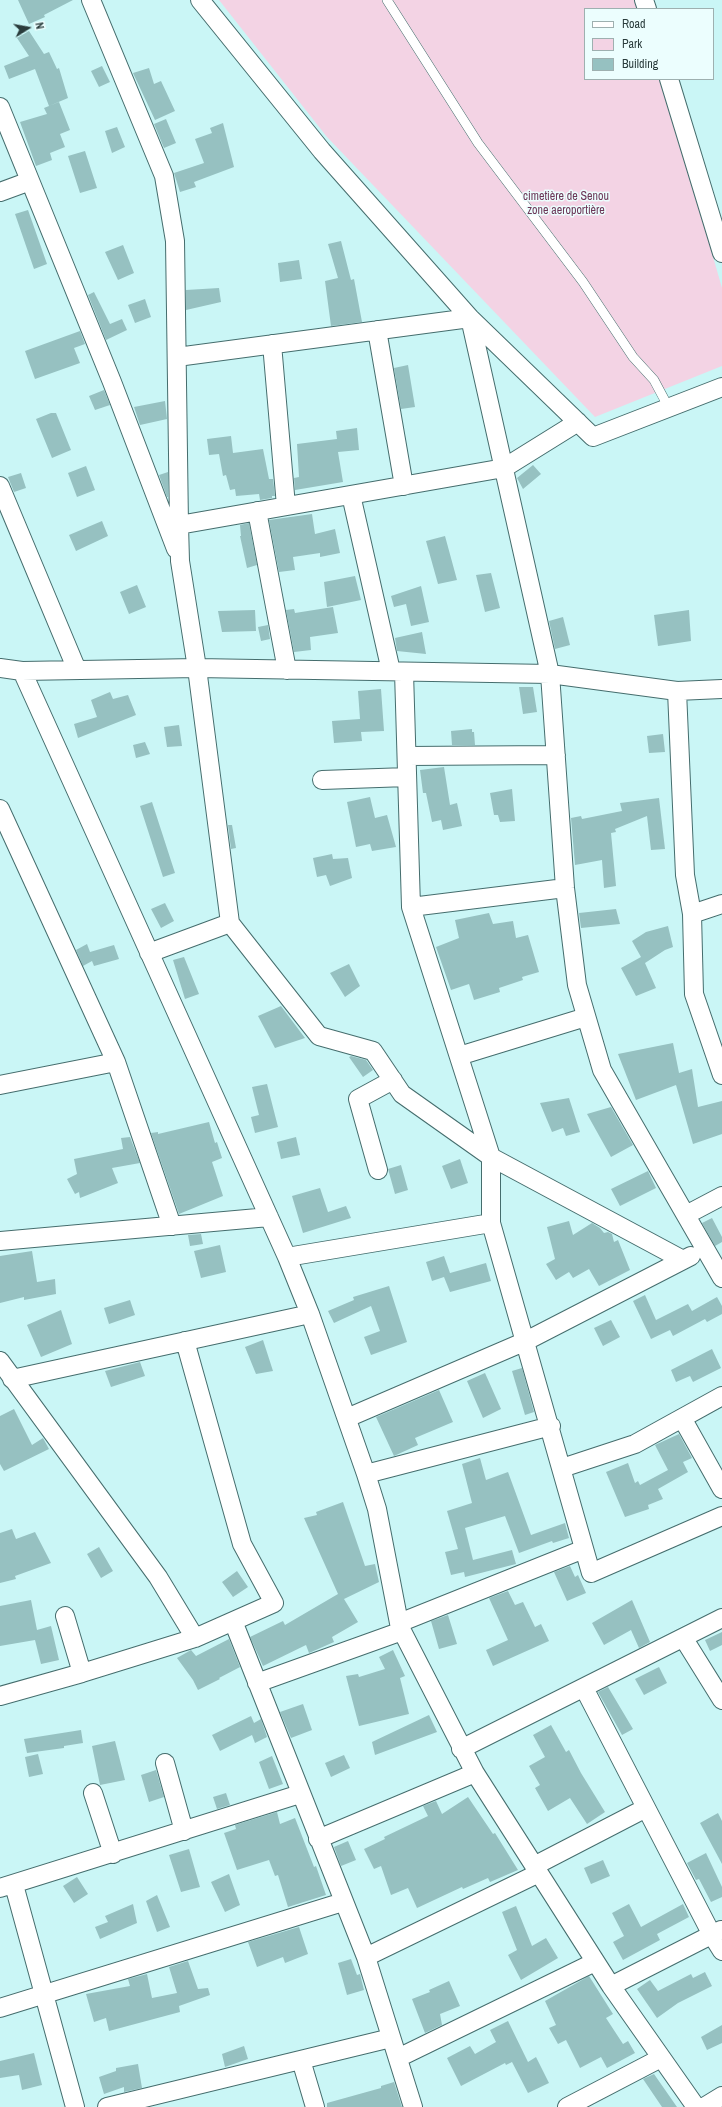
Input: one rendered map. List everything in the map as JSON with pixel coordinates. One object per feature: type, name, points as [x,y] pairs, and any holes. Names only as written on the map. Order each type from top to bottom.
[{"type":"street","points":[[91,0],[164,176],[175,240],[180,561],[197,668],[230,923],[319,1036],[373,1050],[402,1094],[490,1158],[683,1260]]},
{"type":"street","points":[[200,0],[322,151],[470,318],[594,437],[722,387]]},
{"type":"street","points":[[669,80],[722,253]]},
{"type":"street","points":[[0,107],[112,382],[180,561]]},
{"type":"street","points":[[0,192],[30,181]]},
{"type":"street","points":[[177,357],[470,318]]},
{"type":"street","points":[[470,318],[550,674],[565,888],[577,985],[602,1070],[722,1278]]},
{"type":"street","points":[[377,330],[404,486]]},
{"type":"street","points":[[272,344],[286,506]]},
{"type":"street","points":[[179,524],[504,468],[578,422]]},
{"type":"street","points":[[0,486],[77,670]]},
{"type":"street","points":[[352,495],[398,672],[407,756],[411,907],[490,1158],[491,1223],[526,1341],[591,1573],[722,1516]]},
{"type":"street","points":[[256,511],[286,670]]},
{"type":"street","points":[[0,668],[22,671],[197,668],[550,674],[677,691],[722,689]]},
{"type":"street","points":[[22,671],[287,1257],[310,1314],[377,1509],[401,1627],[461,1749],[475,1773],[595,1962],[696,2107]]},
{"type":"street","points":[[677,691],[685,875],[692,914],[694,994],[722,1075]]},
{"type":"street","points":[[407,756],[556,755]]},
{"type":"street","points":[[322,780],[407,777]]},
{"type":"street","points":[[0,808],[116,1062],[172,1226]]},
{"type":"street","points":[[411,907],[565,888]]},
{"type":"street","points":[[692,914],[722,904]]},
{"type":"street","points":[[149,953],[230,923]]},
{"type":"street","points":[[459,1056],[586,1017]]},
{"type":"street","points":[[0,1085],[116,1062]]},
{"type":"street","points":[[378,1170],[358,1099],[393,1080]]},
{"type":"street","points":[[686,1215],[722,1196]]},
{"type":"street","points":[[0,1241],[269,1217]]},
{"type":"street","points":[[287,1257],[491,1223]]},
{"type":"street","points":[[347,1418],[526,1341],[705,1249]]},
{"type":"street","points":[[12,1379],[310,1314]]},
{"type":"street","points":[[0,1696],[82,1674],[195,1638],[274,1603],[242,1544],[185,1341]]},
{"type":"street","points":[[0,1361],[158,1577],[195,1638]]},
{"type":"street","points":[[562,1468],[635,1444],[722,1396]]},
{"type":"street","points":[[682,1418],[722,1489]]},
{"type":"street","points":[[366,1474],[550,1426]]},
{"type":"street","points":[[257,1683],[401,1627],[584,1549]]},
{"type":"street","points":[[65,1616],[82,1674]]},
{"type":"street","points":[[461,1749],[684,1639],[722,1618]]},
{"type":"street","points":[[233,1621],[300,1794],[366,1957],[413,2107]]},
{"type":"street","points":[[684,1639],[722,1700]]},
{"type":"street","points":[[584,1688],[646,1808],[717,1933],[722,1951]]},
{"type":"street","points":[[165,1763],[184,1831]]},
{"type":"street","points":[[318,1839],[475,1773]]},
{"type":"street","points":[[94,1793],[113,1854]]},
{"type":"street","points":[[75,2107],[44,1995],[7,1887],[300,1794]]},
{"type":"street","points":[[366,1957],[537,1870],[646,1808]]},
{"type":"street","points":[[0,2008],[343,1902]]},
{"type":"street","points":[[611,1986],[717,1933]]},
{"type":"street","points":[[398,2058],[595,1962]]},
{"type":"street","points":[[107,2107],[391,2038]]},
{"type":"street","points":[[567,2107],[662,2058]]},
{"type":"street","points":[[301,2060],[315,2107]]},
{"type":"street","points":[[704,2107],[722,2096]]},
{"type":"lane","points":[[387,0],[478,144],[583,282],[634,357],[654,380],[669,408]]},
{"type":"green space","name":"cimetière de Senou zone aeroportière","points":[[219,0],[640,0],[642,8],[584,8],[584,80],[662,80],[722,288],[722,366],[595,417],[327,137]]},
{"type":"building","points":[[18,0],[73,0],[44,15],[45,17],[29,24]]},
{"type":"building","points":[[29,31],[44,54],[49,52],[57,69],[59,68],[68,98],[49,106],[35,69],[9,79],[4,66],[29,56],[17,38]]},
{"type":"building","points":[[102,66],[110,82],[99,87],[91,71]]},
{"type":"building","points":[[149,68],[154,84],[161,81],[175,111],[155,120],[133,73]]},
{"type":"building","points":[[59,102],[70,130],[60,134],[65,147],[50,153],[52,160],[36,166],[20,122],[47,114],[44,108]]},
{"type":"building","points":[[166,119],[176,143],[164,148],[154,124]]},
{"type":"building","points":[[223,123],[234,167],[194,182],[196,187],[180,192],[174,173],[204,163],[195,139],[212,133],[210,128]]},
{"type":"building","points":[[117,127],[125,147],[112,153],[105,131]]},
{"type":"building","points":[[85,151],[97,188],[80,193],[68,156]]},
{"type":"building","points":[[28,210],[47,264],[34,269],[15,214]]},
{"type":"building","points":[[341,241],[351,280],[354,279],[362,322],[331,326],[325,281],[338,278],[328,244]]},
{"type":"building","points":[[123,245],[134,273],[118,280],[105,252]]},
{"type":"building","points":[[299,260],[302,279],[280,282],[278,263]]},
{"type":"building","points":[[219,288],[221,302],[186,310],[186,290]]},
{"type":"building","points":[[94,292],[110,324],[122,319],[127,330],[106,340],[88,295]]},
{"type":"building","points":[[145,299],[151,317],[135,323],[128,305]]},
{"type":"building","points":[[80,331],[85,344],[74,348],[80,363],[35,379],[25,351]]},
{"type":"building","points":[[408,365],[415,407],[401,409],[394,368]]},
{"type":"building","points":[[104,390],[110,405],[95,410],[89,396]]},
{"type":"building","points":[[165,401],[167,419],[140,425],[134,407]]},
{"type":"building","points":[[51,413],[56,413],[71,450],[52,458],[36,419]]},
{"type":"building","points":[[357,428],[359,450],[338,452],[343,482],[295,490],[294,478],[299,477],[297,444],[337,439],[336,431]]},
{"type":"building","points":[[231,436],[233,453],[263,449],[269,479],[273,479],[275,496],[260,500],[259,494],[236,496],[235,489],[230,490],[226,475],[223,476],[219,454],[209,455],[207,439]]},
{"type":"building","points":[[533,465],[541,474],[523,489],[517,478]]},
{"type":"building","points":[[86,466],[95,490],[77,497],[68,473]]},
{"type":"building","points":[[168,472],[168,497],[167,497],[159,475]]},
{"type":"building","points":[[21,473],[26,488],[14,492],[8,477]]},
{"type":"building","points":[[312,514],[315,534],[335,529],[340,553],[320,557],[320,553],[293,557],[295,570],[279,572],[269,520]]},
{"type":"building","points":[[102,521],[108,536],[76,551],[69,535]]},
{"type":"building","points":[[249,523],[257,565],[247,568],[240,536],[240,525]]},
{"type":"building","points":[[445,536],[457,580],[438,584],[426,541]]},
{"type":"building","points":[[491,573],[500,608],[485,612],[476,575]]},
{"type":"building","points":[[355,576],[361,600],[327,607],[324,582]]},
{"type":"building","points":[[137,585],[146,607],[129,614],[120,592]]},
{"type":"building","points":[[421,586],[429,622],[411,626],[406,604],[394,607],[391,596]]},
{"type":"building","points":[[333,607],[338,633],[310,637],[311,650],[294,652],[286,610],[294,609],[295,613]]},
{"type":"building","points":[[255,610],[256,631],[222,632],[218,611]]},
{"type":"building","points":[[689,610],[691,641],[658,646],[654,615]]},
{"type":"building","points":[[563,617],[570,645],[555,649],[549,621]]},
{"type":"building","points":[[268,625],[270,639],[261,641],[258,627]]},
{"type":"building","points":[[422,632],[426,654],[397,651],[395,638]]},
{"type":"building","points":[[519,687],[533,687],[537,712],[523,714]]},
{"type":"building","points":[[381,689],[384,731],[361,732],[362,741],[334,743],[332,721],[360,719],[358,691]]},
{"type":"building","points":[[110,692],[113,699],[128,695],[136,715],[78,738],[74,724],[97,717],[91,700]]},
{"type":"building","points":[[179,725],[182,746],[167,747],[164,727]]},
{"type":"building","points":[[472,729],[472,732],[474,732],[475,745],[452,745],[451,731]]},
{"type":"building","points":[[663,734],[665,752],[649,753],[647,736]]},
{"type":"building","points":[[145,742],[150,754],[136,758],[133,745]]},
{"type":"building","points":[[444,767],[450,805],[457,803],[462,826],[443,830],[441,820],[432,822],[426,793],[423,793],[420,770]]},
{"type":"building","points":[[512,789],[515,821],[500,822],[498,815],[494,815],[490,793]]},
{"type":"building","points":[[370,797],[375,818],[387,815],[396,847],[372,851],[370,844],[356,847],[347,802]]},
{"type":"building","points":[[659,798],[665,849],[651,850],[647,816],[615,829],[616,832],[611,833],[616,886],[604,888],[602,860],[575,865],[571,818],[581,816],[582,819],[622,811],[620,803]]},
{"type":"building","points":[[152,802],[175,873],[163,877],[140,806]]},
{"type":"building","points":[[228,825],[232,825],[236,848],[231,849]]},
{"type":"building","points":[[332,854],[333,859],[348,858],[352,878],[330,886],[326,875],[317,877],[313,858]]},
{"type":"building","points":[[165,903],[174,921],[161,928],[151,909]]},
{"type":"building","points":[[616,909],[620,924],[581,928],[579,913]]},
{"type":"building","points":[[489,913],[493,924],[513,921],[516,938],[528,935],[539,972],[522,977],[523,980],[499,988],[500,992],[474,1000],[469,984],[451,990],[436,947],[459,938],[455,920]]},
{"type":"building","points":[[668,926],[673,947],[665,950],[645,963],[656,988],[636,996],[621,968],[641,957],[632,941],[646,932]]},
{"type":"building","points":[[87,944],[90,952],[114,945],[119,959],[94,966],[92,961],[83,966],[76,950]]},
{"type":"building","points":[[184,957],[199,994],[185,999],[173,960]]},
{"type":"building","points":[[349,964],[360,986],[345,997],[330,973]]},
{"type":"building","points":[[281,1006],[305,1038],[275,1048],[258,1016]]},
{"type":"building","points":[[673,1043],[679,1073],[692,1069],[698,1107],[722,1101],[722,1134],[693,1144],[676,1085],[636,1100],[618,1054]]},
{"type":"building","points":[[351,1056],[366,1060],[373,1070],[363,1077],[349,1057]]},
{"type":"building","points":[[267,1084],[278,1127],[255,1133],[251,1117],[259,1115],[252,1087]]},
{"type":"building","points":[[569,1098],[580,1132],[566,1136],[563,1128],[552,1132],[540,1103]]},
{"type":"building","points":[[611,1107],[633,1145],[611,1157],[587,1114]]},
{"type":"building","points":[[209,1122],[215,1143],[217,1142],[222,1158],[212,1162],[223,1196],[179,1214],[151,1133],[158,1132],[158,1134]]},
{"type":"building","points":[[130,1137],[140,1163],[112,1168],[118,1183],[80,1198],[79,1192],[75,1194],[67,1179],[77,1174],[74,1159],[123,1149],[121,1138]]},
{"type":"building","points":[[296,1137],[300,1155],[281,1159],[277,1142]]},
{"type":"building","points":[[460,1159],[468,1183],[451,1189],[442,1166]]},
{"type":"building","points":[[401,1165],[408,1190],[395,1194],[388,1169]]},
{"type":"building","points":[[648,1171],[656,1188],[620,1206],[611,1189]]},
{"type":"building","points":[[320,1188],[328,1212],[346,1206],[351,1218],[303,1233],[292,1196]]},
{"type":"building","points":[[712,1218],[722,1237],[722,1242],[715,1246],[702,1223]]},
{"type":"building","points":[[569,1221],[573,1235],[592,1223],[600,1228],[604,1233],[608,1232],[612,1234],[614,1242],[618,1240],[630,1270],[599,1286],[589,1269],[573,1278],[569,1272],[556,1280],[546,1264],[555,1259],[547,1227]]},
{"type":"building","points":[[201,1234],[203,1244],[190,1246],[188,1235]]},
{"type":"building","points":[[220,1245],[226,1272],[201,1278],[194,1251]]},
{"type":"building","points":[[32,1251],[37,1282],[55,1279],[56,1294],[24,1300],[24,1297],[0,1303],[0,1256]]},
{"type":"building","points":[[444,1256],[450,1273],[486,1263],[491,1281],[450,1292],[444,1277],[432,1281],[426,1262]]},
{"type":"building","points":[[389,1286],[407,1342],[371,1355],[364,1337],[380,1331],[371,1306],[334,1323],[328,1311],[354,1300],[353,1297]]},
{"type":"building","points":[[645,1295],[656,1320],[688,1304],[692,1311],[717,1297],[722,1306],[722,1314],[707,1322],[705,1319],[673,1336],[670,1330],[651,1339],[633,1301]]},
{"type":"building","points":[[130,1300],[135,1315],[109,1324],[104,1308]]},
{"type":"building","points":[[61,1310],[72,1344],[41,1357],[27,1325]]},
{"type":"building","points":[[611,1320],[620,1337],[603,1346],[594,1328]]},
{"type":"building","points":[[263,1340],[273,1371],[256,1374],[245,1347]]},
{"type":"building","points":[[712,1349],[721,1368],[693,1382],[690,1376],[676,1382],[671,1370]]},
{"type":"building","points":[[140,1362],[145,1376],[111,1387],[105,1371]]},
{"type":"building","points":[[522,1368],[534,1412],[525,1415],[512,1371]]},
{"type":"building","points":[[485,1373],[501,1409],[483,1418],[467,1381]]},
{"type":"building","points":[[439,1390],[453,1422],[415,1438],[418,1445],[394,1456],[376,1417]]},
{"type":"building","points":[[14,1409],[32,1445],[43,1438],[49,1449],[4,1471],[0,1464],[0,1416]]},
{"type":"building","points":[[679,1434],[692,1458],[683,1462],[688,1472],[658,1489],[663,1499],[648,1505],[649,1509],[625,1517],[606,1472],[628,1463],[635,1483],[638,1481],[640,1485],[668,1470],[655,1445]]},
{"type":"building","points":[[480,1458],[486,1480],[508,1472],[531,1535],[565,1523],[569,1538],[553,1543],[552,1541],[519,1553],[505,1516],[465,1528],[473,1560],[512,1550],[516,1564],[465,1577],[464,1572],[451,1575],[445,1552],[458,1549],[447,1511],[472,1503],[462,1464]]},
{"type":"building","points":[[343,1502],[365,1566],[375,1564],[379,1582],[344,1599],[358,1622],[332,1637],[334,1642],[309,1653],[306,1645],[263,1666],[250,1637],[283,1621],[285,1625],[338,1594],[304,1518],[317,1515],[316,1512]]},
{"type":"building","points":[[12,1529],[16,1539],[35,1532],[51,1563],[15,1576],[16,1579],[0,1583],[0,1533]]},
{"type":"building","points":[[99,1547],[113,1571],[101,1578],[87,1554]]},
{"type":"building","points":[[570,1566],[575,1577],[578,1575],[586,1593],[567,1601],[554,1572]]},
{"type":"building","points":[[237,1571],[248,1587],[233,1597],[222,1582]]},
{"type":"building","points":[[508,1591],[515,1605],[523,1602],[535,1627],[541,1624],[549,1641],[493,1666],[486,1650],[508,1640],[489,1598]]},
{"type":"building","points":[[31,1600],[37,1630],[51,1626],[59,1660],[41,1664],[35,1640],[0,1646],[0,1606]]},
{"type":"building","points":[[632,1600],[650,1642],[639,1648],[631,1630],[604,1645],[592,1623]]},
{"type":"building","points":[[448,1615],[457,1644],[439,1649],[431,1621]]},
{"type":"building","points":[[722,1632],[722,1645],[710,1651],[705,1640]]},
{"type":"building","points":[[229,1639],[240,1667],[198,1690],[193,1680],[177,1658],[191,1650],[196,1656]]},
{"type":"building","points":[[393,1650],[405,1676],[400,1678],[409,1714],[359,1726],[346,1676],[358,1674],[359,1677],[385,1669],[379,1657]]},
{"type":"building","points":[[659,1667],[667,1683],[644,1695],[635,1679]]},
{"type":"building","points":[[608,1687],[633,1729],[622,1735],[598,1692]]},
{"type":"building","points":[[303,1704],[312,1730],[291,1738],[280,1712]]},
{"type":"building","points":[[429,1715],[437,1732],[375,1755],[372,1742]]},
{"type":"building","points":[[251,1716],[254,1723],[261,1719],[267,1737],[255,1743],[252,1735],[220,1751],[212,1735]]},
{"type":"building","points":[[551,1725],[566,1752],[569,1750],[605,1812],[587,1824],[570,1798],[548,1811],[535,1788],[540,1785],[529,1766],[545,1757],[533,1735]]},
{"type":"building","points":[[81,1730],[83,1743],[64,1746],[64,1748],[27,1753],[24,1739]]},
{"type":"building","points":[[115,1741],[125,1780],[100,1785],[92,1746]]},
{"type":"building","points":[[38,1754],[43,1774],[29,1777],[25,1757]]},
{"type":"building","points":[[344,1755],[350,1768],[331,1777],[325,1763]]},
{"type":"building","points":[[272,1756],[283,1784],[269,1789],[259,1762]]},
{"type":"building","points":[[156,1770],[164,1797],[149,1802],[141,1775]]},
{"type":"building","points":[[226,1793],[230,1805],[217,1809],[213,1797]]},
{"type":"building","points":[[468,1797],[493,1834],[495,1833],[518,1870],[490,1882],[488,1878],[463,1889],[462,1887],[417,1908],[408,1888],[391,1895],[381,1866],[374,1869],[364,1849],[385,1839],[384,1837],[428,1816],[423,1806],[436,1801],[442,1814]]},
{"type":"building","points":[[277,1812],[280,1824],[295,1818],[314,1867],[316,1866],[326,1895],[288,1907],[278,1875],[275,1876],[269,1860],[237,1870],[224,1833],[236,1829],[235,1825]]},
{"type":"building","points":[[718,1813],[722,1821],[722,1864],[700,1823]]},
{"type":"building","points":[[348,1841],[356,1860],[341,1866],[334,1847]]},
{"type":"building","points":[[189,1849],[200,1887],[181,1892],[169,1855]]},
{"type":"building","points":[[706,1853],[722,1887],[722,1897],[711,1902],[699,1879],[696,1880],[687,1863]]},
{"type":"building","points":[[603,1860],[610,1876],[591,1884],[584,1868]]},
{"type":"building","points":[[229,1874],[240,1905],[225,1912],[211,1882]]},
{"type":"building","points":[[77,1877],[88,1894],[74,1903],[63,1886]]},
{"type":"building","points":[[157,1895],[170,1927],[157,1932],[146,1901]]},
{"type":"building","points":[[133,1904],[137,1923],[100,1939],[95,1927],[108,1922],[105,1916]]},
{"type":"building","points":[[629,1904],[641,1927],[683,1904],[689,1917],[657,1934],[660,1940],[623,1960],[613,1942],[624,1936],[612,1913]]},
{"type":"building","points":[[516,1906],[532,1946],[546,1938],[558,1958],[521,1980],[508,1955],[517,1950],[502,1912]]},
{"type":"building","points":[[299,1927],[308,1954],[285,1963],[283,1957],[257,1967],[248,1942]]},
{"type":"building","points":[[351,1959],[357,1975],[360,1974],[364,1990],[347,1995],[338,1963]]},
{"type":"building","points":[[188,1961],[198,1989],[208,1988],[210,1995],[179,2006],[180,2012],[109,2031],[106,2018],[94,2022],[86,1994],[130,1986],[128,1979],[147,1974],[152,1998],[177,1993],[169,1967]]},
{"type":"building","points":[[705,1972],[712,1986],[678,2003],[657,2018],[637,1989],[650,1980],[658,1991],[691,1974],[693,1978]]},
{"type":"building","points":[[589,1976],[613,2014],[606,2018],[623,2044],[628,2041],[635,2053],[607,2068],[601,2057],[580,2068],[566,2040],[558,2044],[549,2028],[556,2025],[545,2001]]},
{"type":"building","points":[[449,1981],[460,2006],[440,2014],[442,2025],[425,2033],[412,1999],[430,1992],[429,1990]]},
{"type":"building","points":[[508,2021],[528,2062],[536,2057],[549,2083],[528,2093],[512,2062],[506,2065],[505,2063],[461,2086],[447,2058],[470,2046],[475,2054],[496,2042],[490,2030]]},
{"type":"building","points":[[722,2025],[722,2043],[707,2050],[701,2037]]},
{"type":"building","points":[[244,2046],[248,2059],[225,2067],[222,2054]]},
{"type":"building","points":[[34,2053],[42,2085],[22,2090],[19,2075],[0,2078],[0,2061]]},
{"type":"building","points":[[138,2064],[142,2088],[124,2092],[124,2087],[104,2094],[99,2077],[116,2071],[116,2068]]},
{"type":"building","points":[[654,2074],[677,2107],[662,2107],[643,2079]]},
{"type":"building","points":[[394,2082],[402,2107],[327,2107],[327,2103],[381,2088],[381,2086]]}]
